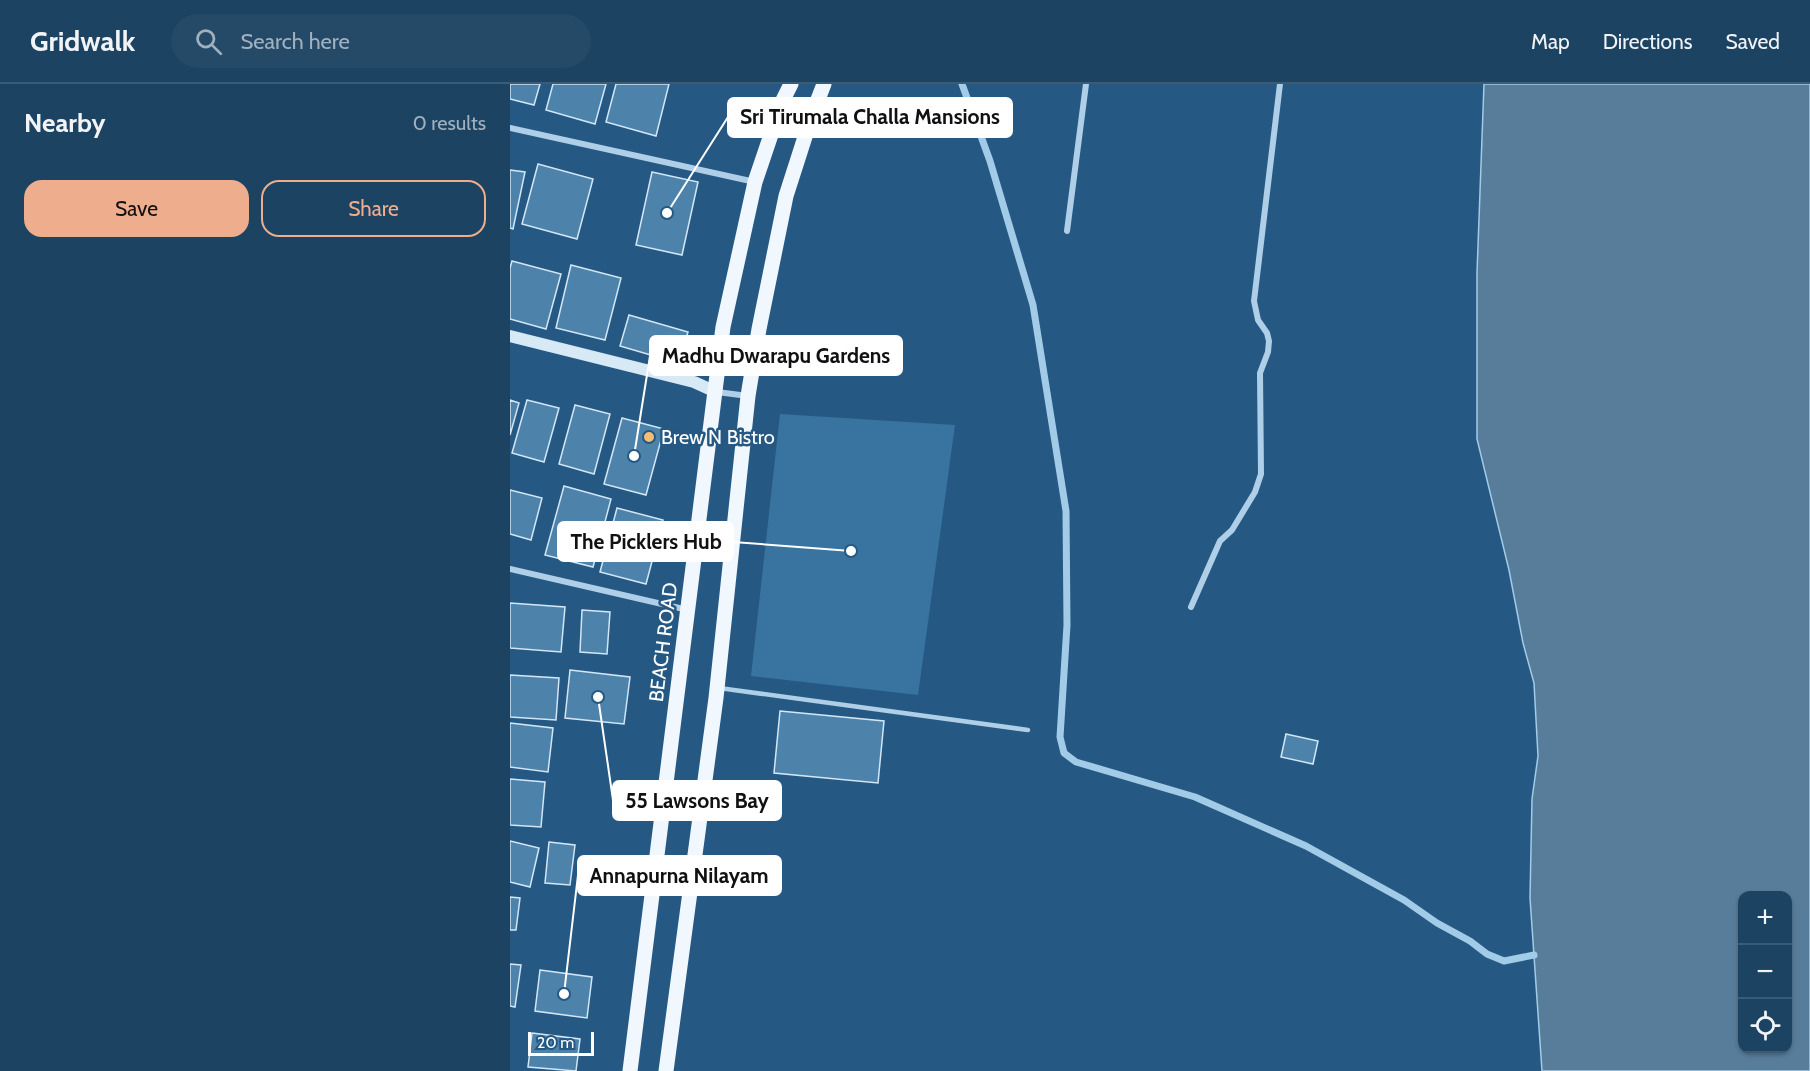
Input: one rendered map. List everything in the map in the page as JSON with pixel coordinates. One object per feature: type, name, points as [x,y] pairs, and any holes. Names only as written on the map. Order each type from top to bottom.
[{"type":"main road","name":"BEACH ROAD","points":[[630,1071],[723,327],[755,182],[782,102],[791,84]]},
{"type":"main road","points":[[666,1071],[716,687],[748,396],[786,196],[824,84]]},
{"type":"street","points":[[1067,231],[1086,84]]},
{"type":"street","points":[[1191,607],[1220,541],[1232,530],[1255,492],[1262,474],[1260,373],[1268,352],[1269,341],[1267,333],[1258,320],[1254,301],[1280,84]]},
{"type":"street","points":[[510,128],[755,182]]},
{"type":"street","points":[[510,336],[694,382],[716,392],[748,396]]},
{"type":"street","points":[[510,569],[688,610]]},
{"type":"lane","points":[[716,687],[1028,730]]},
{"type":"shaded area","points":[[1484,84],[1810,84],[1810,1071],[1542,1071],[1530,898],[1532,799],[1538,756],[1534,683],[1477,439],[1477,273]]},
{"type":"shaded area","points":[[780,414],[955,425],[918,695],[751,676]]},
{"type":"building","points":[[510,84],[540,84],[534,105],[510,99]]},
{"type":"building","points":[[553,84],[606,84],[595,124],[546,110]]},
{"type":"building","points":[[616,84],[669,84],[656,136],[606,122]]},
{"type":"building","points":[[538,164],[593,179],[577,239],[522,224]]},
{"type":"building","points":[[510,170],[525,172],[513,229],[510,228]]},
{"type":"building","points":[[652,172],[698,182],[682,255],[636,245]]},
{"type":"building","points":[[512,261],[561,274],[546,329],[510,319]]},
{"type":"building","points":[[571,265],[621,278],[605,340],[556,328]]},
{"type":"building","points":[[629,315],[688,332],[678,363],[620,346]]},
{"type":"building","points":[[510,400],[519,403],[510,435]]},
{"type":"building","points":[[527,400],[559,408],[544,462],[512,453]]},
{"type":"building","points":[[575,405],[610,414],[594,474],[559,464]]},
{"type":"building","points":[[622,418],[664,429],[646,495],[604,484]]},
{"type":"building","points":[[564,486],[611,499],[593,567],[545,555]]},
{"type":"building","points":[[510,490],[542,498],[531,540],[510,534]]},
{"type":"building","points":[[617,508],[663,520],[646,584],[600,572]]},
{"type":"building","points":[[510,603],[565,607],[561,652],[510,648]]},
{"type":"building","points":[[582,610],[610,612],[607,654],[580,652]]},
{"type":"building","points":[[570,670],[630,677],[624,724],[565,718]]},
{"type":"building","points":[[510,675],[559,678],[556,720],[510,717]]},
{"type":"building","points":[[780,711],[884,721],[878,783],[774,773]]},
{"type":"building","points":[[510,723],[553,728],[548,772],[510,767]]},
{"type":"building","points":[[1286,734],[1318,741],[1313,764],[1281,757]]},
{"type":"building","points":[[510,779],[545,782],[541,827],[510,825]]},
{"type":"building","points":[[510,841],[539,848],[530,887],[510,882]]},
{"type":"building","points":[[549,842],[575,845],[570,885],[545,883]]},
{"type":"building","points":[[510,897],[520,898],[516,930],[510,930]]},
{"type":"building","points":[[510,964],[521,965],[515,1007],[510,1006]]},
{"type":"building","points":[[540,970],[592,977],[587,1018],[535,1011]]},
{"type":"building","points":[[532,1033],[580,1039],[576,1071],[528,1067]]},
{"type":"waterway","points":[[962,84],[990,161],[1033,305],[1066,511],[1067,625],[1060,737],[1064,753],[1076,762],[1195,797],[1306,846],[1404,900],[1487,954],[1504,961],[1534,955]]},
{"type":"place","name":"Sri Tirumala Challa Mansions","points":[[667,213]]},
{"type":"place","name":"Brew N Bistro","points":[[649,437]]},
{"type":"place","name":"Madhu Dwarapu Gardens","points":[[634,456]]},
{"type":"place","name":"The Picklers Hub","points":[[851,551]]},
{"type":"place","name":"55 Lawsons Bay","points":[[598,697]]},
{"type":"place","name":"Annapurna Nilayam","points":[[564,994]]}]
